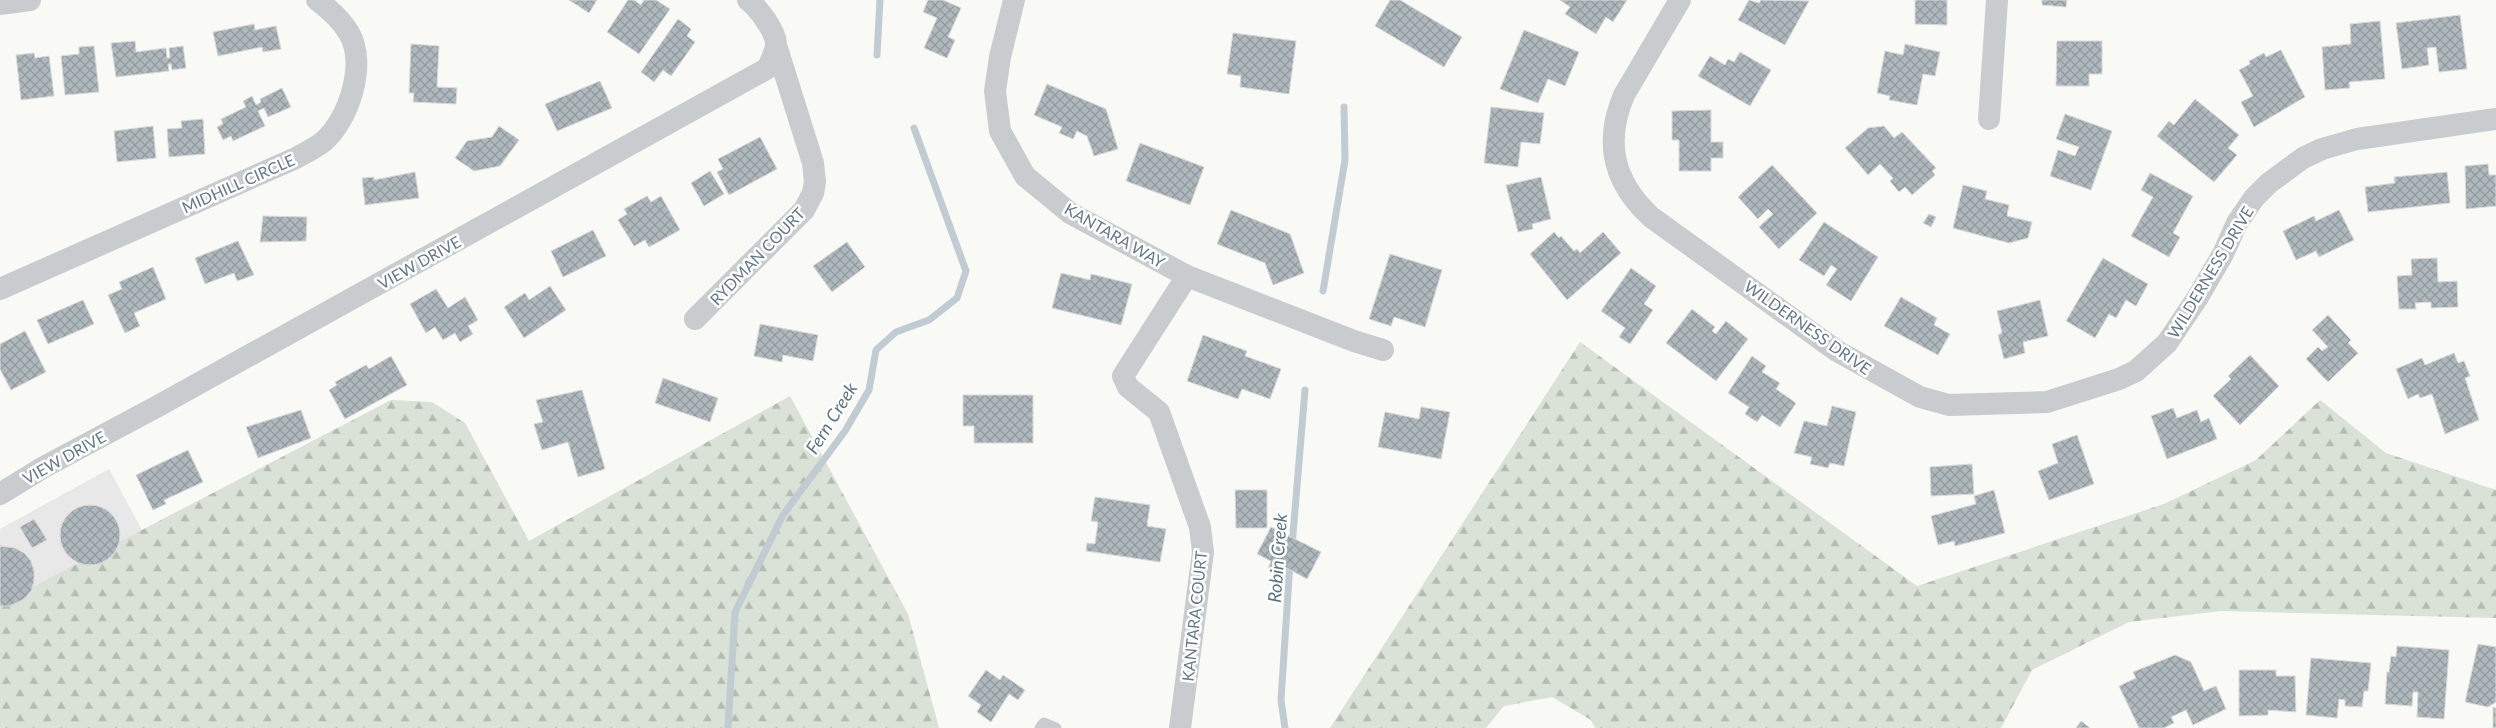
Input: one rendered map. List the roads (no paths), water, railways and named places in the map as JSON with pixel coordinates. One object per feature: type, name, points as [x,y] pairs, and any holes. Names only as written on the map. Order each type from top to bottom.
[{"type":"street","points":[[0,4],[30,0]]},
{"type":"street","name":"MIDHILL CIRCLE","points":[[0,289],[296,158],[323,142],[340,122],[352,96],[356,75],[356,58],[350,34],[332,12],[317,0]]},
{"type":"street","points":[[748,0],[756,6],[770,27],[776,45]]},
{"type":"street","name":"KANTARA WAY","points":[[1014,0],[1000,57],[995,91],[1000,131],[1025,176],[1070,213],[1187,276],[1354,341],[1383,350]]},
{"type":"street","name":"WILDERNESS DRIVE","points":[[1680,0],[1624,94],[1617,110],[1613,144],[1616,162],[1629,193],[1651,217],[1837,351],[1920,397],[1949,405],[2047,402],[2119,379],[2136,371],[2167,343],[2223,254],[2237,223],[2254,198],[2285,169],[2322,149],[2356,139],[2496,119]]},
{"type":"street","points":[[1989,120],[1997,0]]},
{"type":"street","name":"RYDMAN COURT","points":[[695,319],[804,210],[813,193],[815,182],[807,140],[791,98],[776,45]]},
{"type":"street","name":"VIEW DRIVE","points":[[0,494],[44,467],[167,402],[768,68],[776,45]]},
{"type":"street","name":"KANTARA COURT","points":[[1180,728],[1203,552],[1200,527],[1159,412],[1128,388],[1123,376],[1187,276]]},
{"type":"lane","points":[[1040,728],[1044,723],[1056,728]]},
{"type":"waterway","name":"Fern Creek","points":[[877,55],[880,0]]},
{"type":"waterway","name":"Robin Creek","points":[[1323,291],[1345,160],[1344,107]]},
{"type":"waterway","name":"Fern Creek","points":[[728,728],[735,612],[783,515],[845,431],[869,390],[876,350],[896,332],[929,320],[957,298],[966,271],[914,128]]},
{"type":"waterway","name":"Robin Creek","points":[[1292,546],[1305,390]]},
{"type":"waterway","name":"Robin Creek","points":[[1285,728],[1281,700],[1290,562]]}]
